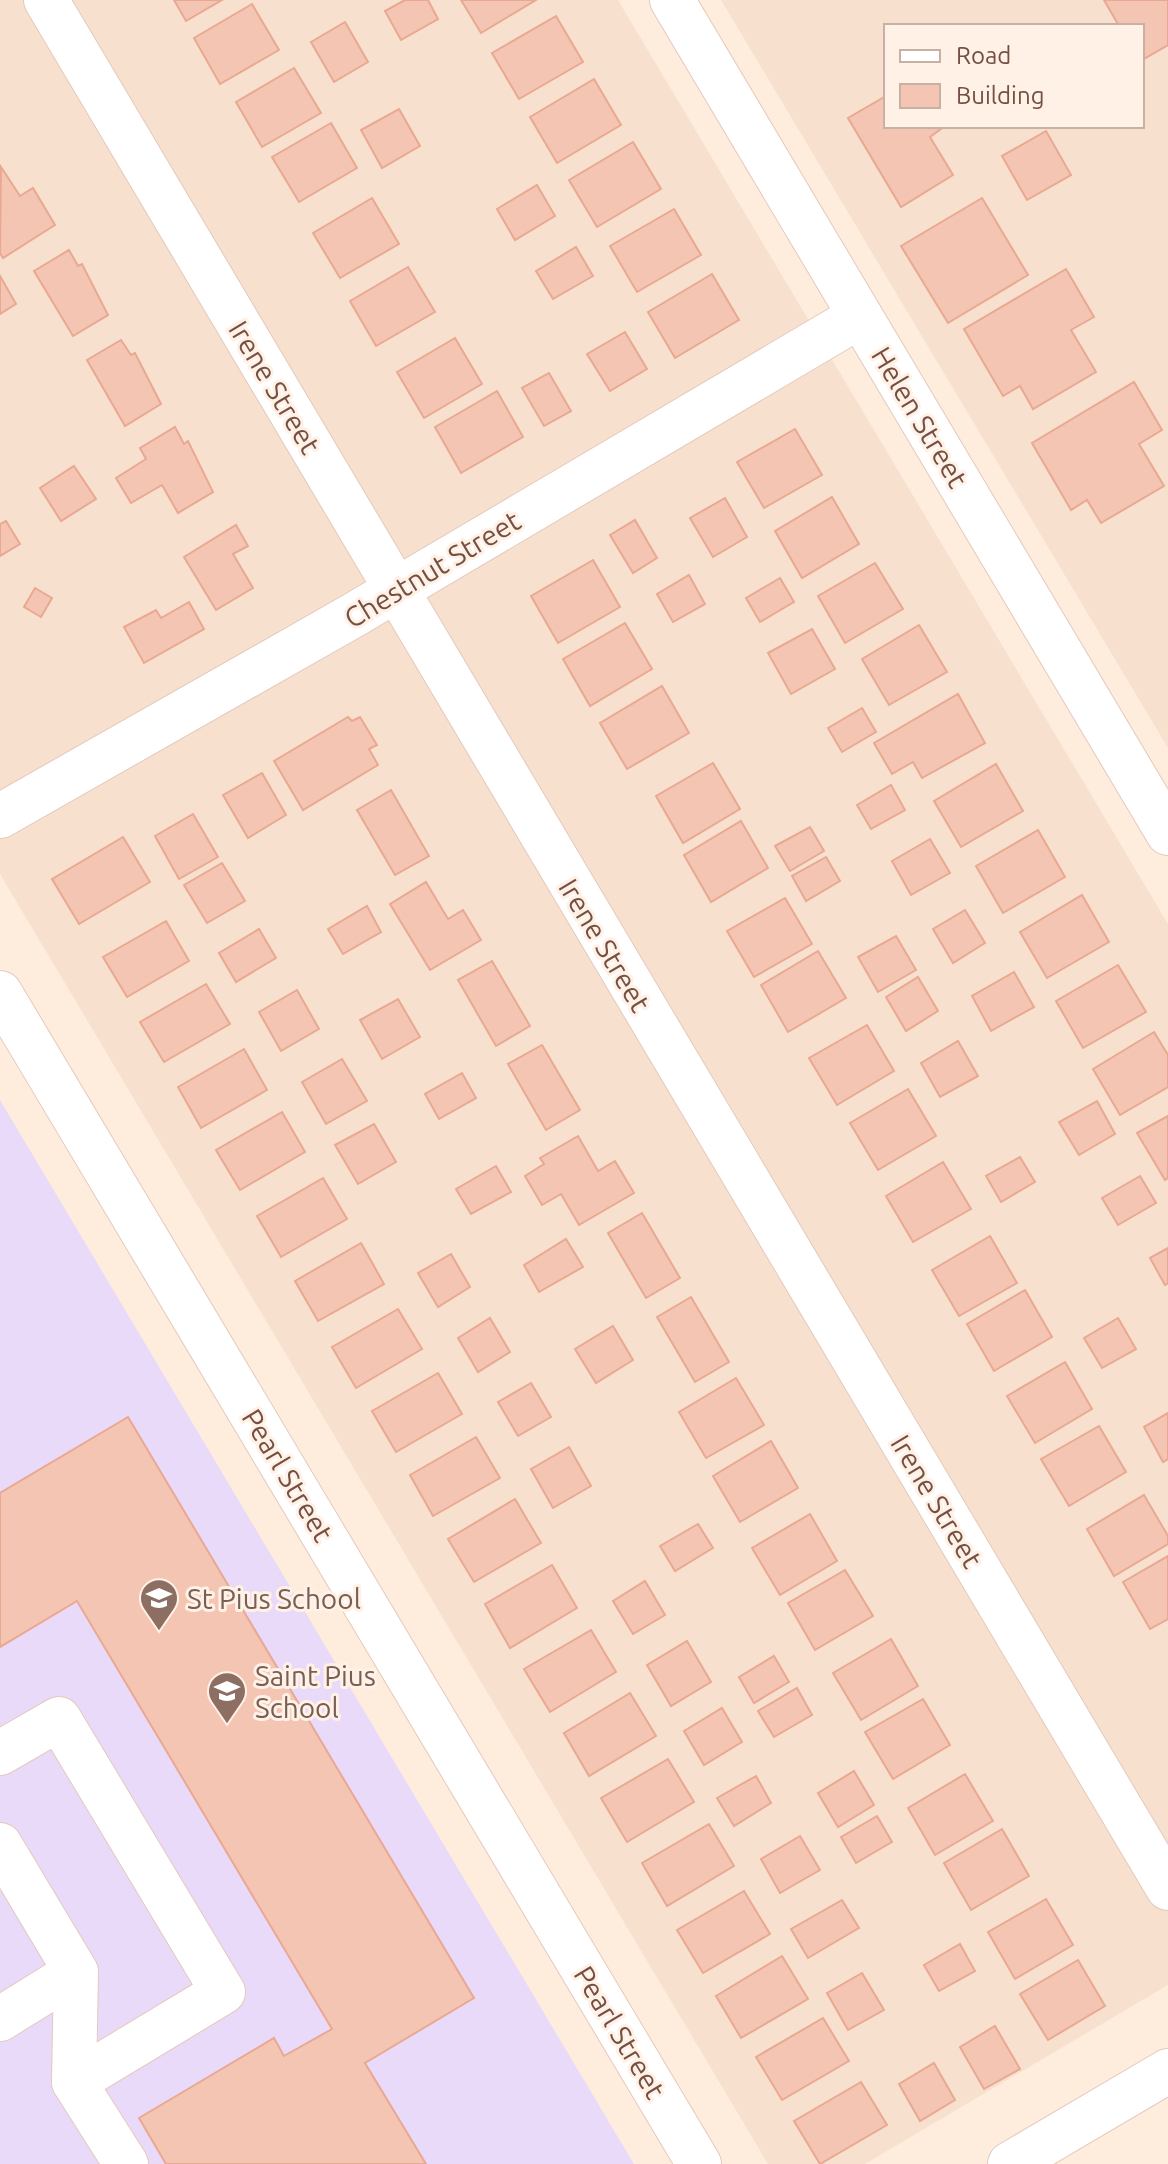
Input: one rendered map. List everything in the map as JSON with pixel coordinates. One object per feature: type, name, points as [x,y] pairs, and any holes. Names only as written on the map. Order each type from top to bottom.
[{"type":"street","name":"Irene Street","points":[[46,0],[1168,1888]]},
{"type":"street","name":"Helen Street","points":[[672,0],[1168,833]]},
{"type":"street","name":"Chestnut Street","points":[[0,816],[395,590],[860,316]]},
{"type":"street","name":"Pearl Street","points":[[0,993],[699,2164]]},
{"type":"street","points":[[0,1753],[59,1719],[223,1992],[74,2082]]},
{"type":"street","points":[[0,1845],[76,1972],[74,2082],[126,2164]]},
{"type":"street","points":[[0,2019],[76,1972]]},
{"type":"street","points":[[1010,2164],[1168,2071]]},
{"type":"shaded area","points":[[0,0],[618,0],[1168,924],[1168,1985],[865,2164],[768,2164],[0,874]]},
{"type":"shaded area","points":[[721,0],[1168,0],[1168,748]]},
{"type":"shaded area","name":"St Pius School","points":[[0,1100],[634,2164],[0,2164]]},
{"type":"building","points":[[174,0],[222,0],[186,21]]},
{"type":"building","points":[[405,0],[428,0],[438,19],[401,40],[385,11]]},
{"type":"building","points":[[461,0],[536,0],[481,33]]},
{"type":"building","points":[[1104,0],[1168,0],[1168,45],[1144,59],[1144,24],[1118,24]]},
{"type":"building","points":[[252,4],[279,50],[220,84],[194,38]]},
{"type":"building","points":[[556,16],[583,62],[519,99],[492,53]]},
{"type":"building","points":[[345,22],[368,62],[334,82],[311,42]]},
{"type":"building","points":[[294,68],[321,113],[262,147],[236,102]]},
{"type":"building","points":[[594,79],[621,125],[557,163],[530,117]]},
{"type":"building","points":[[884,97],[884,128],[942,128],[930,137],[953,175],[901,207],[848,118]]},
{"type":"building","points":[[399,109],[420,146],[382,168],[361,130]]},
{"type":"building","points":[[331,123],[357,168],[299,202],[272,157]]},
{"type":"building","points":[[1046,131],[1071,175],[1027,200],[1002,156]]},
{"type":"building","points":[[633,142],[661,189],[597,227],[569,180]]},
{"type":"building","points":[[1,167],[20,196],[33,188],[55,225],[3,258],[0,253]]},
{"type":"building","points":[[537,185],[555,216],[515,240],[497,209]]},
{"type":"building","points":[[372,198],[399,244],[340,278],[313,233]]},
{"type":"building","points":[[982,198],[1028,275],[948,323],[901,246]]},
{"type":"building","points":[[674,209],[701,255],[637,292],[610,246]]},
{"type":"building","points":[[576,247],[593,276],[553,299],[536,271]]},
{"type":"building","points":[[69,250],[78,266],[82,264],[108,315],[73,336],[34,271]]},
{"type":"building","points":[[408,267],[435,312],[376,346],[350,301]]},
{"type":"building","points":[[1066,269],[1094,317],[1071,330],[1096,372],[1033,409],[1020,386],[1003,396],[964,329]]},
{"type":"building","points":[[712,274],[739,320],[675,358],[648,312]]},
{"type":"building","points":[[0,276],[16,304],[0,314]]},
{"type":"building","points":[[625,332],[647,369],[610,391],[587,354]]},
{"type":"building","points":[[455,338],[482,384],[424,418],[397,372]]},
{"type":"building","points":[[121,340],[131,355],[135,353],[161,404],[125,426],[87,360]]},
{"type":"building","points":[[549,373],[571,411],[544,426],[522,388]]},
{"type":"building","points":[[1134,382],[1162,430],[1139,444],[1164,486],[1101,523],[1087,500],[1071,510],[1032,443]]},
{"type":"building","points":[[497,391],[523,437],[461,473],[435,427]]},
{"type":"building","points":[[175,427],[184,444],[188,441],[213,492],[178,513],[162,485],[131,503],[116,478],[146,459],[140,448]]},
{"type":"building","points":[[795,429],[822,475],[764,508],[737,462]]},
{"type":"building","points":[[74,466],[96,499],[61,521],[40,488]]},
{"type":"building","points":[[832,497],[859,544],[802,578],[775,531]]},
{"type":"building","points":[[725,498],[747,537],[713,557],[690,518]]},
{"type":"building","points":[[635,520],[657,558],[633,573],[610,535]]},
{"type":"building","points":[[6,521],[20,544],[0,556],[0,524]]},
{"type":"building","points":[[236,525],[248,546],[233,554],[253,588],[216,610],[184,557]]},
{"type":"building","points":[[593,560],[620,607],[558,643],[531,596]]},
{"type":"building","points":[[875,563],[903,609],[845,643],[818,596]]},
{"type":"building","points":[[689,575],[705,604],[673,622],[657,594]]},
{"type":"building","points":[[780,578],[794,602],[760,622],[746,598]]},
{"type":"building","points":[[35,588],[52,598],[41,617],[24,607]]},
{"type":"building","points":[[189,602],[204,629],[144,663],[124,627],[156,610],[161,618]]},
{"type":"building","points":[[625,623],[652,669],[590,706],[563,659]]},
{"type":"building","points":[[919,625],[947,672],[889,705],[862,659]]},
{"type":"building","points":[[812,629],[835,669],[791,694],[768,653]]},
{"type":"building","points":[[662,686],[689,733],[627,769],[600,723]]},
{"type":"building","points":[[958,694],[985,743],[922,778],[913,762],[892,774],[874,743]]},
{"type":"building","points":[[862,708],[876,732],[842,752],[828,728]]},
{"type":"building","points":[[348,717],[352,721],[360,717],[377,745],[369,749],[378,765],[303,810],[274,761]]},
{"type":"building","points":[[713,763],[740,809],[683,843],[656,796]]},
{"type":"building","points":[[996,764],[1023,811],[961,847],[934,801]]},
{"type":"building","points":[[262,773],[286,815],[248,838],[223,795]]},
{"type":"building","points":[[891,785],[905,810],[871,829],[857,805]]},
{"type":"building","points":[[391,790],[429,856],[395,875],[357,810]]},
{"type":"building","points":[[193,814],[218,857],[179,879],[155,836]]},
{"type":"building","points":[[741,821],[768,868],[711,902],[684,855]]},
{"type":"building","points":[[810,827],[824,851],[790,871],[775,846]]},
{"type":"building","points":[[1038,830],[1065,877],[1003,913],[976,866]]},
{"type":"building","points":[[123,837],[150,882],[79,924],[52,879]]},
{"type":"building","points":[[930,839],[950,873],[911,895],[892,861]]},
{"type":"building","points":[[826,857],[840,881],[806,901],[792,876]]},
{"type":"building","points":[[222,863],[245,901],[207,923],[184,885]]},
{"type":"building","points":[[426,882],[448,919],[463,910],[481,940],[430,970],[390,904]]},
{"type":"building","points":[[1082,895],[1109,942],[1047,978],[1020,932]]},
{"type":"building","points":[[785,898],[812,944],[754,977],[727,931]]},
{"type":"building","points":[[367,906],[381,932],[343,954],[328,929]]},
{"type":"building","points":[[965,910],[985,943],[953,963],[933,929]]},
{"type":"building","points":[[166,921],[189,961],[127,997],[103,957]]},
{"type":"building","points":[[259,929],[276,958],[236,982],[219,953]]},
{"type":"building","points":[[896,936],[916,970],[878,992],[858,957]]},
{"type":"building","points":[[818,951],[846,998],[788,1032],[761,985]]},
{"type":"building","points":[[492,961],[530,1026],[496,1046],[458,980]]},
{"type":"building","points":[[1118,965],[1146,1012],[1083,1048],[1056,1001]]},
{"type":"building","points":[[1014,972],[1034,1007],[991,1031],[972,996]]},
{"type":"building","points":[[918,977],[938,1011],[906,1031],[886,997]]},
{"type":"building","points":[[206,984],[230,1024],[164,1062],[140,1022]]},
{"type":"building","points":[[297,990],[319,1029],[281,1051],[259,1012]]},
{"type":"building","points":[[398,999],[420,1037],[382,1059],[360,1020]]},
{"type":"building","points":[[867,1025],[894,1071],[837,1105],[809,1058]]},
{"type":"building","points":[[1154,1032],[1168,1055],[1168,1087],[1120,1115],[1093,1069]]},
{"type":"building","points":[[958,1041],[978,1076],[940,1097],[921,1063]]},
{"type":"building","points":[[542,1045],[580,1110],[546,1130],[508,1064]]},
{"type":"building","points":[[244,1049],[267,1090],[201,1128],[178,1087]]},
{"type":"building","points":[[342,1059],[367,1101],[326,1124],[302,1082]]},
{"type":"building","points":[[462,1073],[476,1098],[439,1119],[425,1094]]},
{"type":"building","points":[[908,1089],[936,1136],[878,1170],[850,1123]]},
{"type":"building","points":[[1097,1101],[1115,1134],[1079,1155],[1059,1122]]},
{"type":"building","points":[[282,1112],[305,1152],[240,1190],[216,1150]]},
{"type":"building","points":[[1168,1116],[1168,1178],[1165,1180],[1137,1133]]},
{"type":"building","points":[[374,1124],[396,1162],[358,1184],[335,1145]]},
{"type":"building","points":[[578,1136],[598,1171],[615,1161],[634,1193],[579,1225],[561,1194],[542,1205],[525,1176],[544,1164],[540,1158]]},
{"type":"building","points":[[1020,1157],[1035,1182],[1001,1202],[986,1176]]},
{"type":"building","points":[[943,1162],[971,1209],[913,1242],[886,1196]]},
{"type":"building","points":[[496,1166],[511,1192],[471,1214],[456,1189]]},
{"type":"building","points":[[1140,1176],[1156,1203],[1118,1225],[1102,1198]]},
{"type":"building","points":[[323,1178],[347,1219],[281,1257],[257,1216]]},
{"type":"building","points":[[642,1213],[680,1278],[646,1298],[608,1233]]},
{"type":"building","points":[[990,1236],[1017,1283],[959,1316],[932,1270]]},
{"type":"building","points":[[566,1239],[583,1267],[539,1292],[524,1265]]},
{"type":"building","points":[[361,1243],[384,1284],[318,1321],[295,1281]]},
{"type":"building","points":[[1168,1248],[1168,1283],[1165,1285],[1150,1258]]},
{"type":"building","points":[[451,1254],[470,1287],[438,1307],[418,1273]]},
{"type":"building","points":[[1025,1290],[1052,1337],[994,1371],[967,1324]]},
{"type":"building","points":[[691,1297],[729,1362],[695,1382],[657,1317]]},
{"type":"building","points":[[398,1309],[422,1349],[356,1388],[332,1347]]},
{"type":"building","points":[[490,1318],[510,1352],[478,1372],[458,1338]]},
{"type":"building","points":[[1118,1318],[1136,1349],[1102,1368],[1084,1338]]},
{"type":"building","points":[[613,1326],[633,1360],[596,1383],[575,1349]]},
{"type":"building","points":[[1065,1362],[1092,1409],[1035,1443],[1007,1396]]},
{"type":"building","points":[[438,1373],[462,1414],[396,1452],[372,1411]]},
{"type":"building","points":[[736,1378],[764,1425],[706,1458],[679,1412]]},
{"type":"building","points":[[531,1383],[551,1417],[518,1436],[498,1402]]},
{"type":"building","points":[[1168,1413],[1168,1459],[1163,1462],[1144,1427]]},
{"type":"building","points":[[128,1417],[474,1998],[365,2063],[426,2164],[166,2164],[139,2118],[274,2038],[284,2056],[332,2029],[77,1601],[0,1647],[0,1493]]},
{"type":"building","points":[[1099,1426],[1126,1472],[1069,1506],[1041,1459]]},
{"type":"building","points":[[476,1437],[500,1478],[433,1516],[410,1475]]},
{"type":"building","points":[[771,1441],[798,1488],[740,1522],[713,1476]]},
{"type":"building","points":[[569,1447],[591,1486],[553,1508],[531,1469]]},
{"type":"building","points":[[1144,1495],[1168,1536],[1168,1544],[1114,1576],[1087,1529]]},
{"type":"building","points":[[515,1499],[541,1543],[474,1582],[448,1539]]},
{"type":"building","points":[[810,1514],[837,1561],[780,1595],[752,1548]]},
{"type":"building","points":[[698,1524],[713,1548],[675,1571],[660,1546]]},
{"type":"building","points":[[1168,1556],[1168,1619],[1150,1629],[1123,1582]]},
{"type":"building","points":[[552,1565],[577,1608],[510,1648],[485,1604]]},
{"type":"building","points":[[845,1570],[873,1616],[815,1650],[788,1603]]},
{"type":"building","points":[[645,1581],[665,1615],[633,1634],[613,1601]]},
{"type":"building","points":[[591,1630],[616,1672],[550,1712],[524,1669]]},
{"type":"building","points":[[891,1639],[918,1686],[861,1720],[833,1673]]},
{"type":"building","points":[[687,1641],[711,1682],[671,1706],[647,1665]]},
{"type":"building","points":[[774,1656],[789,1682],[754,1703],[739,1677]]},
{"type":"building","points":[[797,1688],[812,1715],[774,1737],[758,1711]]},
{"type":"building","points":[[630,1693],[656,1736],[589,1776],[564,1733]]},
{"type":"building","points":[[923,1699],[950,1745],[893,1779],[865,1732]]},
{"type":"building","points":[[722,1708],[742,1742],[704,1765],[684,1731]]},
{"type":"building","points":[[668,1759],[694,1802],[627,1842],[601,1798]]},
{"type":"building","points":[[854,1771],[874,1805],[838,1827],[818,1793]]},
{"type":"building","points":[[965,1774],[993,1821],[935,1855],[908,1808]]},
{"type":"building","points":[[756,1776],[771,1803],[734,1826],[717,1798]]},
{"type":"building","points":[[877,1816],[892,1842],[856,1863],[841,1837]]},
{"type":"building","points":[[709,1824],[734,1866],[667,1906],[642,1863]]},
{"type":"building","points":[[1002,1829],[1029,1876],[971,1910],[944,1863]]},
{"type":"building","points":[[800,1836],[820,1870],[780,1893],[761,1859]]},
{"type":"building","points":[[744,1891],[770,1934],[703,1973],[677,1930]]},
{"type":"building","points":[[1046,1899],[1073,1945],[1015,1979],[988,1932]]},
{"type":"building","points":[[842,1900],[859,1928],[808,1958],[791,1929]]},
{"type":"building","points":[[960,1944],[975,1971],[939,1991],[924,1965]]},
{"type":"building","points":[[782,1956],[808,1999],[741,2038],[716,1996]]},
{"type":"building","points":[[1078,1960],[1105,2006],[1048,2040],[1020,1994]]},
{"type":"building","points":[[862,1973],[884,2010],[848,2030],[827,1993]]},
{"type":"building","points":[[823,2018],[849,2061],[782,2100],[756,2057]]},
{"type":"building","points":[[995,2026],[1020,2069],[984,2089],[960,2047]]},
{"type":"building","points":[[934,2063],[955,2100],[920,2121],[899,2084]]},
{"type":"building","points":[[861,2082],[887,2125],[820,2164],[794,2121]]},
{"type":"place","name":"St Pius School","points":[[159,1632]]},
{"type":"place","name":"Saint Pius School","points":[[227,1725]]}]
